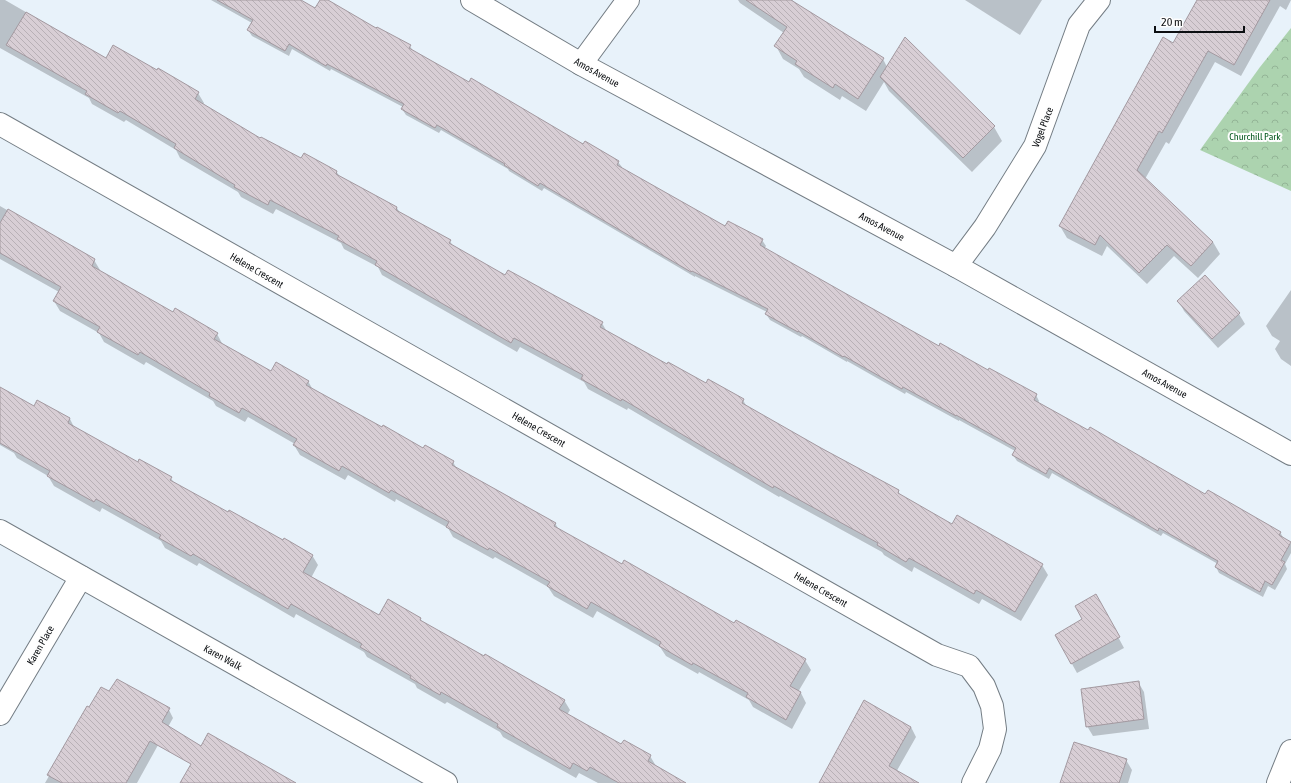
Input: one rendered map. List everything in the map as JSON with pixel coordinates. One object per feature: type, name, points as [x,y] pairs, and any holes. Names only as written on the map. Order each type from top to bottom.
[{"type":"street","name":"Amos Avenue","points":[[472,0],[581,64],[956,266],[1291,454]]},
{"type":"street","points":[[581,64],[628,0]]},
{"type":"street","name":"Vogel Place","points":[[956,266],[985,227],[1035,146],[1079,25],[1099,0]]},
{"type":"street","name":"Helene Crescent","points":[[0,124],[937,655],[969,666],[984,686],[992,706],[996,728],[990,749],[973,783]]},
{"type":"street","name":"Karen Walk","points":[[0,532],[81,576],[446,783]]},
{"type":"street","name":"Karen Place","points":[[0,714],[81,576]]},
{"type":"street","points":[[1278,783],[1291,751]]},
{"type":"green space","name":"Churchill Park","points":[[1291,28],[1291,191],[1200,150],[1260,67]]},
{"type":"building","points":[[217,0],[301,0],[315,8],[320,0],[328,0],[376,28],[377,27],[411,45],[409,48],[469,82],[471,78],[583,144],[585,141],[619,161],[617,165],[725,226],[728,221],[763,239],[760,245],[939,346],[940,343],[988,370],[989,368],[1037,394],[1034,400],[1088,430],[1090,427],[1205,494],[1208,490],[1281,532],[1279,535],[1291,542],[1281,560],[1285,562],[1272,585],[1265,581],[1260,592],[1215,567],[1218,561],[1159,528],[1158,531],[1049,468],[1046,474],[1012,455],[1016,448],[903,387],[902,389],[765,314],[768,309],[692,271],[691,272],[540,183],[538,186],[504,165],[505,164],[437,125],[435,128],[401,109],[404,104],[327,64],[326,66],[289,44],[285,51],[247,30],[253,20]]},
{"type":"building","points":[[746,0],[791,0],[884,58],[858,99],[835,84],[833,88],[795,64],[797,61],[774,46],[787,27]]},
{"type":"building","points":[[1197,0],[1270,0],[1234,65],[1208,51],[1162,133],[1159,131],[1137,170],[1213,242],[1191,266],[1167,245],[1139,273],[1100,235],[1095,245],[1059,226],[1163,37],[1173,43]]},
{"type":"building","points":[[26,12],[106,58],[113,45],[157,70],[158,68],[199,92],[195,99],[260,138],[261,137],[301,158],[304,153],[337,171],[336,174],[397,207],[396,210],[451,240],[449,243],[505,275],[508,270],[603,322],[600,327],[667,364],[668,362],[706,383],[708,379],[744,399],[742,403],[899,490],[898,493],[952,524],[957,515],[1043,564],[1015,612],[976,590],[974,594],[909,558],[906,562],[877,545],[878,543],[774,486],[773,488],[622,399],[621,401],[581,379],[583,375],[514,338],[511,343],[375,265],[377,261],[337,239],[339,236],[270,200],[268,205],[234,187],[235,185],[174,148],[176,144],[120,111],[118,113],[85,94],[87,91],[6,45]]},
{"type":"building","points":[[905,37],[995,126],[963,158],[880,77]]},
{"type":"building","points":[[8,209],[95,259],[92,266],[173,312],[175,308],[218,333],[214,339],[271,371],[276,362],[309,381],[306,385],[382,427],[383,425],[423,448],[425,445],[454,461],[452,465],[556,523],[554,526],[622,564],[624,560],[734,623],[736,620],[806,659],[790,686],[801,692],[786,720],[746,697],[748,693],[693,663],[692,665],[659,646],[661,642],[591,602],[587,609],[547,586],[550,582],[489,548],[488,550],[446,527],[449,522],[391,490],[389,493],[342,466],[339,471],[293,445],[297,439],[242,408],[239,413],[209,396],[210,393],[140,352],[138,355],[97,332],[100,327],[53,301],[61,287],[0,253],[0,223]]},
{"type":"building","points":[[1205,275],[1240,313],[1212,339],[1177,301]]},
{"type":"building","points":[[0,387],[34,406],[37,400],[70,418],[68,423],[138,462],[139,459],[172,477],[170,480],[228,512],[229,510],[283,540],[284,538],[313,555],[303,572],[379,615],[388,599],[421,618],[420,620],[484,656],[485,654],[565,700],[559,709],[621,744],[624,740],[651,755],[648,761],[686,783],[619,783],[590,767],[587,771],[573,763],[570,769],[497,727],[498,724],[441,692],[440,695],[410,678],[411,676],[360,647],[362,644],[291,604],[288,609],[193,554],[191,556],[159,538],[161,535],[96,499],[94,502],[47,476],[50,471],[0,443]]},
{"type":"building","points":[[1096,594],[1120,637],[1071,664],[1055,635],[1082,619],[1075,606]]},
{"type":"building","points":[[117,679],[170,708],[162,722],[201,746],[208,733],[296,783],[180,783],[191,764],[150,741],[126,783],[62,783],[47,775],[87,706],[89,707],[101,687],[109,691]]},
{"type":"building","points":[[1139,681],[1144,719],[1086,727],[1081,689]]},
{"type":"building","points":[[864,700],[911,727],[889,766],[919,783],[819,783]]},
{"type":"building","points":[[1074,742],[1127,759],[1119,783],[1060,783]]}]
